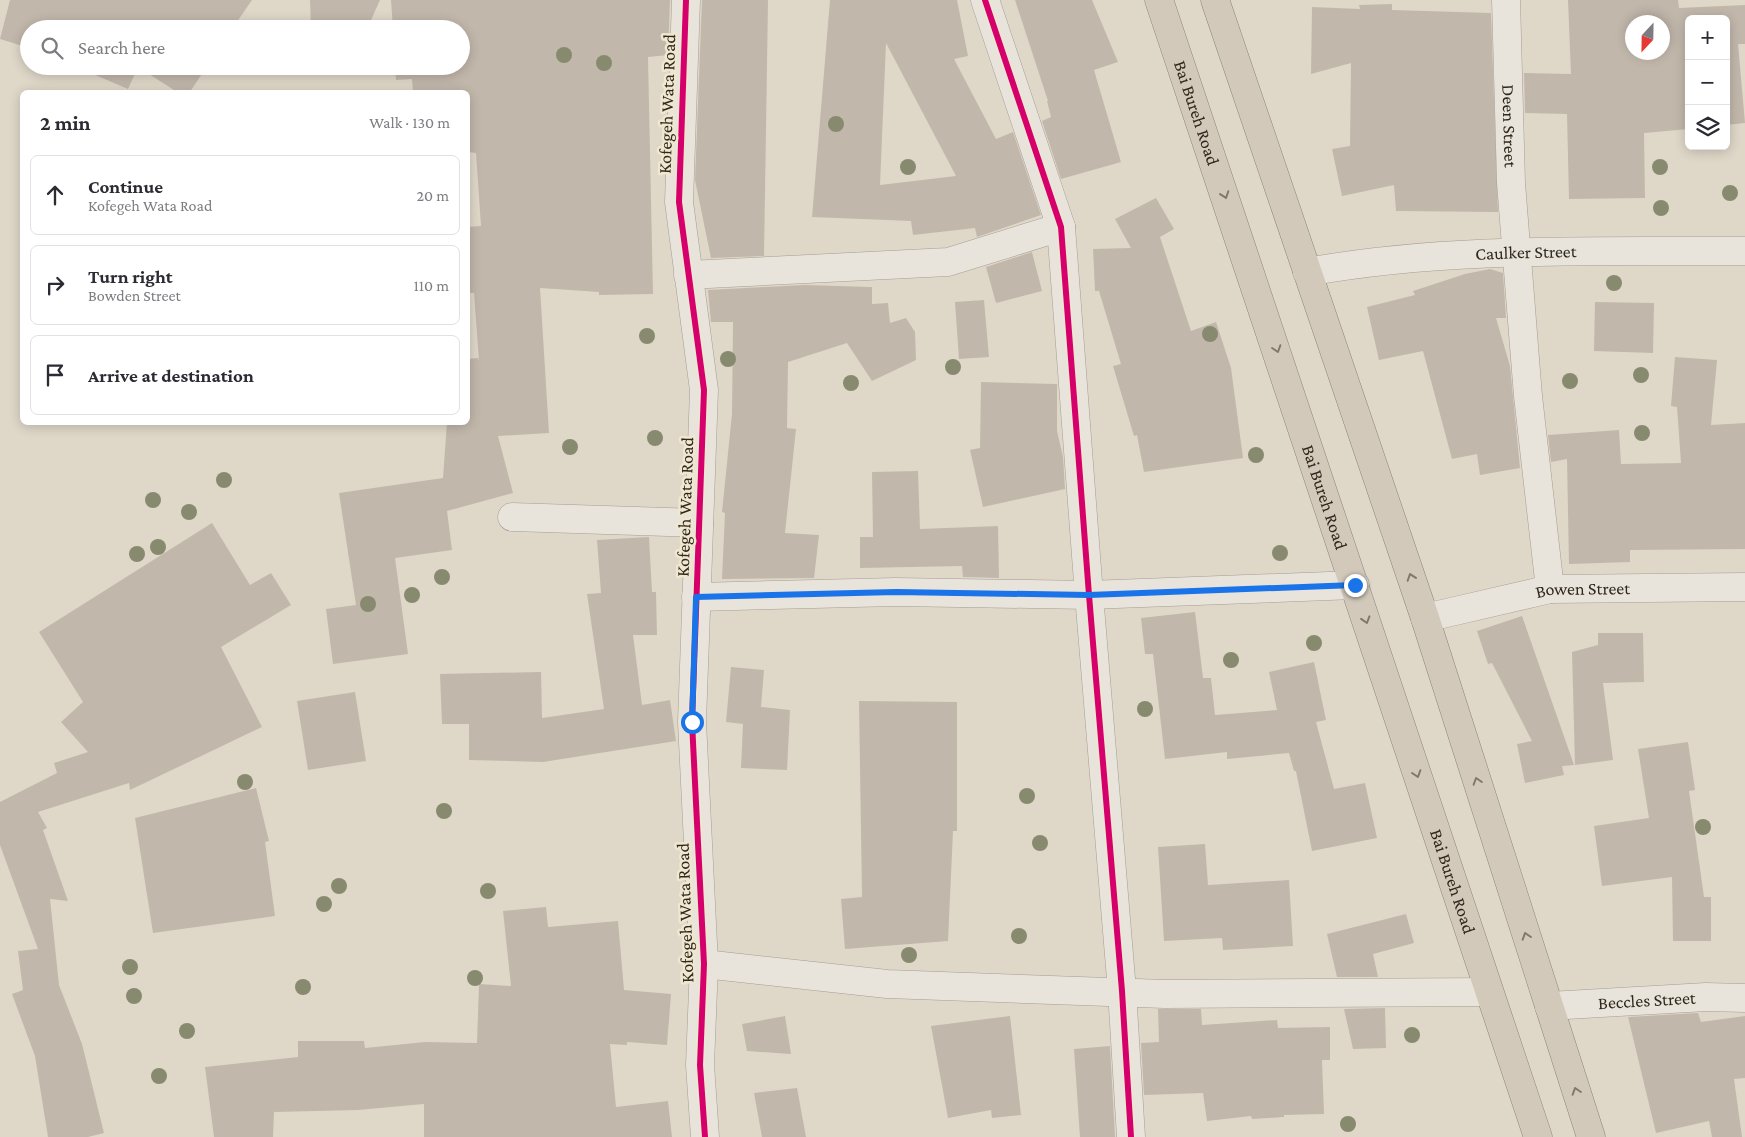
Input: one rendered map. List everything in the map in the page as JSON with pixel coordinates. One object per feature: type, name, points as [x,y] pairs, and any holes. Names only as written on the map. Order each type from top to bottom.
[{"type":"highway","name":"Bai Bureh Road","points":[[1159,0],[1538,1137]]},
{"type":"highway","points":[[1215,0],[1425,618],[1591,1137]]},
{"type":"street","name":"Kofegeh Wata Road","points":[[686,0],[679,202],[704,390],[692,722],[704,964],[700,1066],[705,1137]]},
{"type":"street","points":[[985,0],[1061,227],[1122,992],[1131,1137]]},
{"type":"street","name":"Deen Street","points":[[1506,0],[1511,183],[1528,396],[1550,589]]},
{"type":"street","points":[[688,275],[948,262],[1061,227]]},
{"type":"street","name":"Caulker Street","points":[[1307,272],[1365,261],[1518,253],[1745,251]]},
{"type":"street","points":[[512,516],[699,524]]},
{"type":"street","points":[[696,597],[896,592],[1089,595],[1355,585]]},
{"type":"street","name":"Bowen Street","points":[[1425,618],[1550,589],[1745,587]]},
{"type":"street","points":[[704,964],[888,984],[1165,994],[1489,992]]},
{"type":"street","name":"Beccles Street","points":[[1549,1006],[1706,997],[1745,998]]},
{"type":"building","points":[[10,0],[252,0],[238,20],[20,20],[20,45],[0,39]]},
{"type":"building","points":[[310,0],[380,0],[371,20],[311,20]]},
{"type":"building","points":[[391,0],[670,0],[668,55],[648,57],[653,294],[599,295],[599,292],[540,288],[549,433],[498,436],[513,493],[447,511],[452,550],[395,558],[408,654],[333,664],[326,609],[356,605],[339,493],[443,478],[447,425],[470,425],[470,359],[478,358],[479,361],[474,293],[470,293],[470,227],[481,226],[476,153],[470,152],[470,90],[413,90],[412,79],[396,80],[396,75],[470,75],[470,20],[392,20]]},
{"type":"building","points":[[702,0],[768,0],[764,256],[711,258],[695,180]]},
{"type":"building","points":[[830,0],[957,0],[968,56],[954,59],[996,139],[1013,132],[1041,215],[977,237],[975,228],[913,235],[911,221],[812,217]],"holes":[[[886,43],[956,176],[880,185]]]},
{"type":"building","points":[[1015,0],[1092,0],[1118,62],[1094,70],[1121,162],[1061,179],[1042,121],[1051,117],[1048,101]]},
{"type":"building","points":[[1568,0],[1678,0],[1679,8],[1745,5],[1745,44],[1738,44],[1745,123],[1730,125],[1730,15],[1685,15],[1685,129],[1644,133],[1645,198],[1569,199],[1567,114],[1525,113],[1524,73],[1571,74]]},
{"type":"building","points":[[1392,4],[1392,10],[1491,13],[1498,212],[1396,211],[1394,185],[1342,196],[1332,149],[1350,146],[1351,63],[1311,74],[1312,7],[1360,9],[1359,5]]},
{"type":"building","points":[[95,75],[134,75],[128,89]]},
{"type":"building","points":[[150,75],[201,75],[191,90],[174,90]]},
{"type":"building","points":[[1156,198],[1174,229],[1160,237],[1191,331],[1216,322],[1231,368],[1243,458],[1144,472],[1137,435],[1134,436],[1113,366],[1121,364],[1099,291],[1095,291],[1093,249],[1131,248],[1115,219]]},
{"type":"building","points":[[1032,252],[1042,291],[996,303],[986,267]]},
{"type":"building","points":[[1490,269],[1503,273],[1506,318],[1496,318],[1510,366],[1520,468],[1480,475],[1477,454],[1452,459],[1423,351],[1379,360],[1367,307],[1415,295],[1413,291],[1465,274]]},
{"type":"building","points":[[804,285],[872,287],[872,304],[888,303],[890,323],[906,318],[915,332],[916,360],[872,381],[847,343],[788,362],[787,428],[796,429],[785,533],[819,535],[814,578],[722,579],[725,513],[722,512],[732,414],[733,322],[711,322],[708,290]]},
{"type":"building","points":[[984,300],[989,357],[959,359],[955,302]]},
{"type":"building","points":[[1595,302],[1654,303],[1653,353],[1594,351]]},
{"type":"building","points":[[1675,357],[1717,360],[1711,425],[1745,423],[1745,549],[1630,550],[1630,562],[1569,564],[1567,459],[1551,462],[1548,435],[1619,430],[1621,464],[1681,463],[1677,407],[1671,406]]},
{"type":"building","points":[[981,382],[1057,384],[1057,431],[1063,457],[1065,489],[983,507],[970,450],[980,448]]},
{"type":"building","points":[[918,471],[920,529],[998,526],[999,578],[963,577],[962,566],[860,568],[860,537],[873,537],[872,472]]},
{"type":"building","points":[[212,523],[250,585],[271,573],[291,605],[221,647],[262,727],[130,790],[129,783],[38,812],[47,828],[43,830],[68,901],[50,899],[59,985],[82,1044],[104,1133],[88,1137],[48,1137],[35,1056],[12,994],[23,990],[18,951],[38,949],[0,845],[0,802],[57,773],[54,763],[88,752],[61,722],[83,702],[39,632]]},
{"type":"building","points":[[649,537],[652,592],[656,592],[657,635],[633,635],[642,705],[670,700],[676,741],[543,762],[469,760],[469,724],[442,724],[440,674],[541,672],[542,718],[604,709],[587,594],[601,593],[597,540]]},
{"type":"building","points":[[1195,612],[1203,678],[1211,678],[1215,715],[1277,710],[1269,672],[1314,662],[1326,720],[1316,722],[1334,789],[1365,783],[1377,838],[1312,851],[1296,771],[1294,771],[1289,753],[1227,759],[1227,752],[1165,759],[1153,654],[1145,654],[1141,618]]},
{"type":"building","points":[[1522,616],[1574,765],[1562,766],[1564,775],[1525,783],[1517,744],[1532,741],[1492,663],[1488,664],[1477,631]]},
{"type":"building","points":[[1598,633],[1643,633],[1644,682],[1603,683],[1613,760],[1575,765],[1572,652],[1598,645]]},
{"type":"building","points":[[731,667],[764,670],[761,707],[790,710],[787,770],[741,768],[743,724],[726,722]]},
{"type":"building","points":[[355,692],[366,761],[308,770],[297,701]]},
{"type":"building","points":[[859,701],[957,702],[957,831],[953,831],[948,941],[845,949],[841,899],[862,897]]},
{"type":"building","points":[[1688,742],[1695,790],[1689,791],[1704,897],[1711,897],[1711,941],[1673,941],[1672,877],[1602,886],[1594,826],[1649,818],[1638,749]]},
{"type":"building","points":[[256,788],[269,841],[265,842],[275,916],[153,933],[135,818]]},
{"type":"building","points":[[1205,844],[1208,885],[1289,880],[1293,946],[1223,950],[1222,938],[1164,941],[1158,847]]},
{"type":"building","points":[[546,907],[548,927],[618,921],[624,990],[671,994],[667,1045],[627,1042],[627,1045],[610,1044],[616,1107],[668,1101],[672,1137],[424,1137],[424,1104],[358,1110],[274,1112],[273,1137],[214,1137],[205,1067],[298,1057],[298,1041],[364,1041],[365,1048],[425,1042],[477,1043],[479,984],[511,986],[503,911]]},
{"type":"building","points":[[1406,914],[1414,943],[1373,954],[1378,977],[1337,977],[1327,934]]},
{"type":"building","points":[[1385,1008],[1386,1048],[1353,1049],[1344,1009]]},
{"type":"building","points":[[1158,1009],[1201,1009],[1202,1025],[1277,1020],[1278,1028],[1330,1027],[1330,1060],[1322,1060],[1324,1114],[1284,1115],[1284,1117],[1252,1119],[1251,1116],[1207,1121],[1203,1093],[1144,1095],[1141,1043],[1159,1042]]},
{"type":"building","points":[[1698,1013],[1701,1022],[1745,1016],[1745,1078],[1734,1079],[1742,1137],[1712,1137],[1709,1121],[1656,1133],[1628,1017]]},
{"type":"building","points":[[785,1016],[791,1054],[747,1051],[742,1024]]},
{"type":"building","points":[[1010,1016],[1021,1115],[992,1118],[991,1110],[948,1118],[931,1026]]},
{"type":"building","points":[[1110,1046],[1115,1137],[1080,1137],[1074,1049]]},
{"type":"building","points":[[797,1088],[806,1137],[762,1137],[754,1093]]},
{"type":"cycle path","points":[[686,0],[679,202],[704,390],[692,722],[704,964],[700,1065],[705,1137]]},
{"type":"cycle path","points":[[985,0],[1061,227],[1122,991],[1131,1137]]},
{"type":"route","points":[[692,722],[696,597],[896,592],[1089,595],[1355,585]]}]
